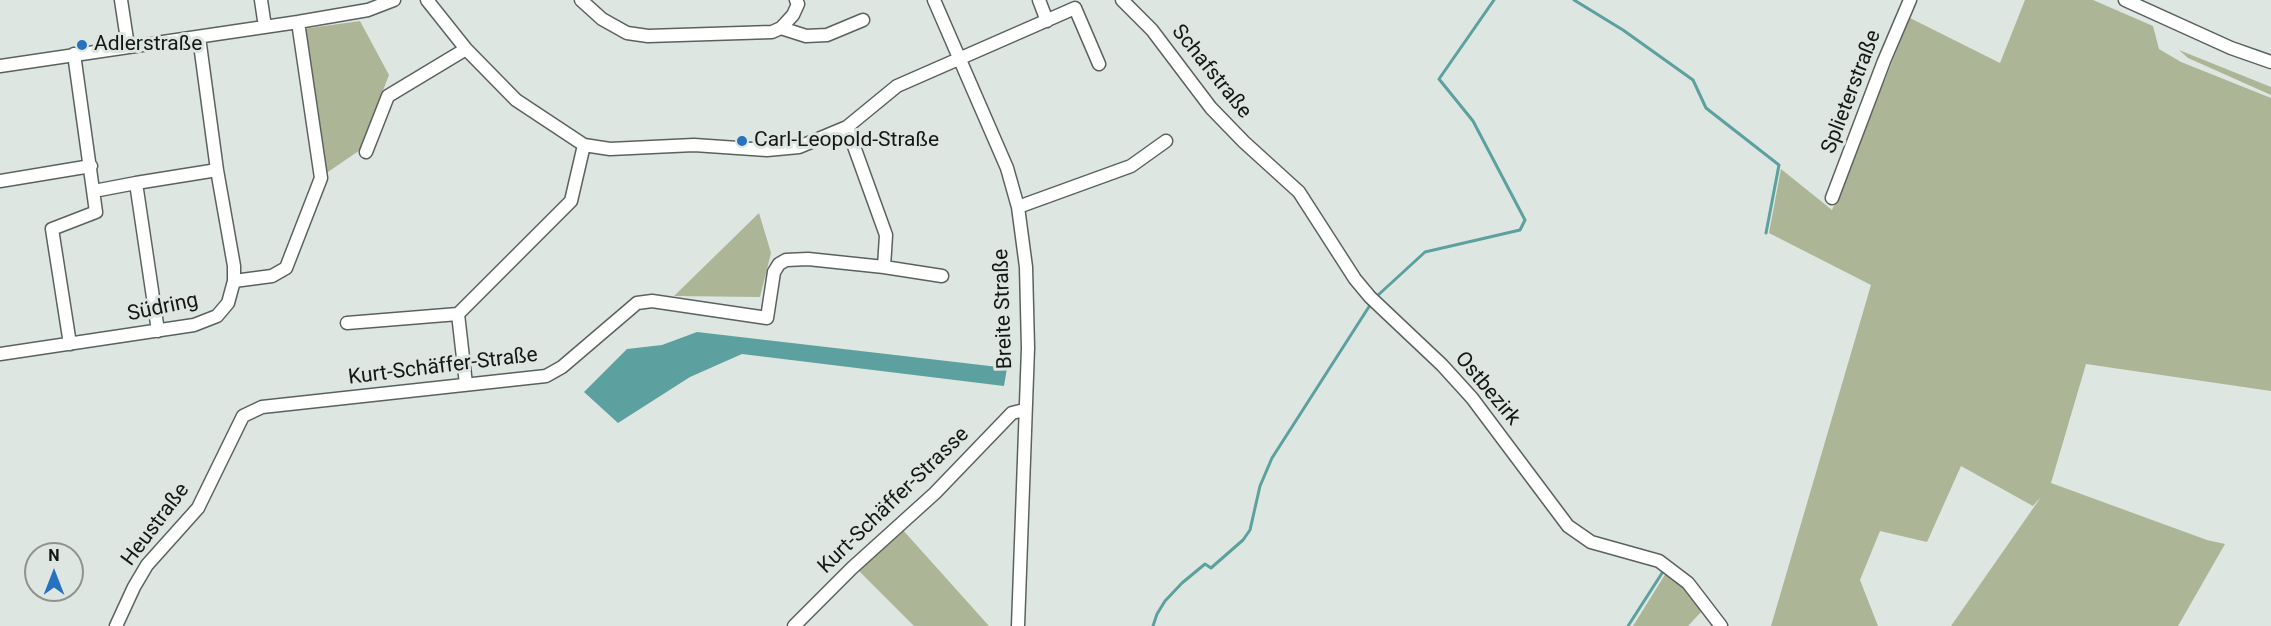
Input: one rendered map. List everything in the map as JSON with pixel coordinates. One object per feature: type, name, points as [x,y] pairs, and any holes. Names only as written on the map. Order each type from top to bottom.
[{"type":"street","points":[[121,0],[128,46]]},
{"type":"street","points":[[261,0],[265,27]]},
{"type":"street","points":[[0,66],[298,22],[368,10],[394,0]]},
{"type":"street","points":[[427,0],[466,50],[516,100],[584,146],[610,149],[694,144],[749,149],[799,147],[848,127],[897,86],[1076,8],[1099,64]]},
{"type":"street","points":[[581,0],[602,19],[627,33],[648,36],[772,32],[781,28],[793,15],[798,4],[796,0]]},
{"type":"street","name":"Breite Straße","points":[[934,0],[1007,168],[1018,207],[1026,267],[1028,348],[1024,410]]},
{"type":"street","points":[[1039,0],[1047,21]]},
{"type":"street","name":"Schafstraße","points":[[1122,0],[1152,30],[1211,108],[1244,142]]},
{"type":"street","name":"Splieterstraße","points":[[1832,198],[1884,61],[1910,0]]},
{"type":"street","points":[[2125,0],[2231,48],[2271,62]]},
{"type":"street","points":[[781,28],[806,36],[827,35],[863,20]]},
{"type":"street","points":[[234,281],[272,276],[286,268],[321,178],[298,22]]},
{"type":"street","name":"Südring","points":[[0,354],[194,325],[217,316],[228,303],[234,281],[234,266],[217,170],[199,37]]},
{"type":"street","points":[[366,152],[388,96],[466,50]]},
{"type":"street","points":[[70,344],[52,229],[96,212],[74,54]]},
{"type":"street","points":[[848,127],[886,235],[884,267],[942,276]]},
{"type":"street","points":[[1018,207],[1131,166],[1166,141]]},
{"type":"street","name":"Ostbezirk","points":[[1244,142],[1299,192],[1355,279],[1472,398],[1568,526],[1591,542],[1659,561],[1688,583],[1721,626]]},
{"type":"street","points":[[347,323],[458,314],[571,201],[584,146]]},
{"type":"street","points":[[0,181],[91,166]]},
{"type":"street","points":[[93,191],[217,170]]},
{"type":"street","points":[[136,183],[158,331]]},
{"type":"street","name":"Kurt-Schäffer-Straße","points":[[243,416],[262,407],[546,376],[562,367],[637,303],[652,301],[767,318],[774,272],[779,264],[786,260],[884,267]]},
{"type":"street","points":[[458,314],[466,384]]},
{"type":"street","points":[[1018,626],[1024,410]]},
{"type":"street","name":"Kurt-Schäffer-Strasse","points":[[794,626],[852,568],[935,494],[1012,413],[1024,410]]},
{"type":"street","name":"Heustraße","points":[[116,626],[147,565],[198,508],[243,416]]},
{"type":"green space","points":[[2025,0],[2093,0],[2153,26],[2159,49],[2181,62],[2271,98],[2271,391],[2086,364],[2051,483],[2207,540],[2225,544],[2178,626],[1951,626],[2041,497],[2033,506],[1961,466],[1927,542],[1880,531],[1860,580],[1878,626],[1771,626],[1871,285],[1769,233],[1781,169],[1832,210],[1910,18],[2000,63]]},
{"type":"green space","points":[[360,21],[389,75],[360,150],[325,174],[303,29]]},
{"type":"green space","points":[[2179,50],[2271,87],[2271,95],[2188,58]]},
{"type":"green space","points":[[759,213],[771,253],[760,297],[674,296]]},
{"type":"green space","points":[[902,529],[989,626],[914,626],[857,569]]},
{"type":"green space","points":[[1666,573],[1684,588],[1703,610],[1688,626],[1633,626]]},
{"type":"water","points":[[697,332],[1007,368],[1004,386],[742,354],[690,377],[618,423],[584,392],[627,349],[662,345]]},
{"type":"waterway","points":[[1376,297],[1425,252],[1520,230],[1525,220],[1473,121],[1439,79],[1494,0]]},
{"type":"waterway","points":[[1574,0],[1623,30],[1693,80],[1706,108],[1779,165],[1766,233]]},
{"type":"waterway","points":[[1153,626],[1165,601],[1182,583],[1205,564],[1211,568],[1243,540],[1250,530],[1260,486],[1272,458],[1372,302]]},
{"type":"waterway","points":[[1628,626],[1664,570]]},
{"type":"place","name":"Adlerstraße","points":[[82,45]]},
{"type":"place","name":"Carl-Leopold-Straße","points":[[742,141]]}]
